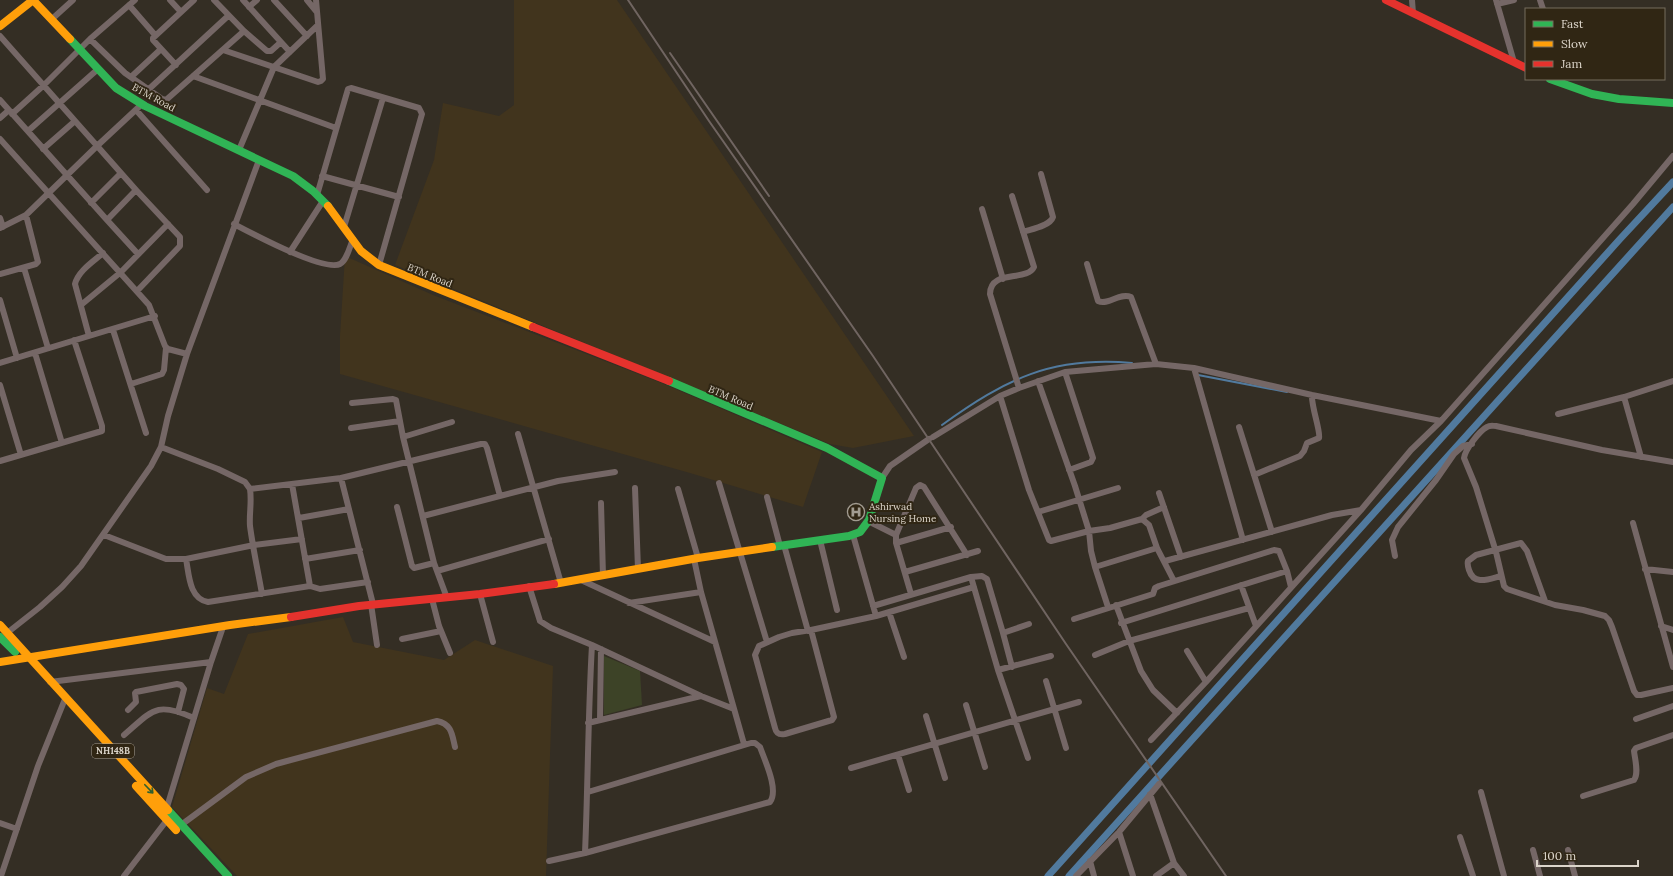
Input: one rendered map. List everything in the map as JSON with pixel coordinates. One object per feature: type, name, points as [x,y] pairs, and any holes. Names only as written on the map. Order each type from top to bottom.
[{"type":"main road","name":"BTM Road","points":[[33,0],[116,88],[139,107],[239,150],[293,176],[320,198],[333,211],[361,251],[380,265],[498,314],[649,373],[827,448],[882,478]]},
{"type":"main road","points":[[0,26],[33,0]]},
{"type":"main road","points":[[1386,0],[1525,68]]},
{"type":"main road","points":[[1561,81],[1592,94],[1673,103]]},
{"type":"main road","points":[[0,662],[372,604],[447,598],[529,586],[561,583],[696,558],[853,535],[860,532],[868,522],[882,478]]},
{"type":"main road","name":"NH148B","points":[[0,625],[3,635],[50,682],[64,702],[166,807],[228,876]]},
{"type":"main road","name":"NH148B","points":[[27,659],[167,820],[218,876]]},
{"type":"street","points":[[52,19],[73,0]]},
{"type":"street","points":[[0,118],[11,112],[44,85],[90,39],[135,0]]},
{"type":"street","points":[[170,0],[181,12]]},
{"type":"street","points":[[176,65],[153,40],[153,38],[194,0]]},
{"type":"street","points":[[214,0],[228,16],[268,51],[281,42]]},
{"type":"street","points":[[243,0],[290,52]]},
{"type":"street","points":[[250,7],[257,0]]},
{"type":"street","points":[[274,0],[307,36]]},
{"type":"street","points":[[307,0],[316,11]]},
{"type":"street","points":[[223,50],[318,82],[321,81],[323,78],[316,0]]},
{"type":"street","points":[[1412,0],[1414,13]]},
{"type":"street","points":[[1514,0],[1497,2],[1514,62]]},
{"type":"street","points":[[129,6],[156,35]]},
{"type":"street","points":[[149,89],[228,16]]},
{"type":"street","points":[[239,150],[274,67],[318,25]]},
{"type":"street","points":[[90,39],[131,76],[162,99],[166,100],[244,31]]},
{"type":"street","points":[[0,36],[136,190],[180,237],[180,246],[138,290]]},
{"type":"street","points":[[131,76],[161,49]]},
{"type":"street","points":[[28,131],[98,69]]},
{"type":"street","points":[[193,76],[336,128]]},
{"type":"street","points":[[290,252],[320,198],[322,176],[348,89],[351,88],[419,108],[422,114],[380,265]]},
{"type":"street","points":[[344,227],[383,98]]},
{"type":"street","points":[[0,100],[138,254]]},
{"type":"street","points":[[0,218],[1,227],[26,215],[50,193],[66,175],[139,107],[207,190]]},
{"type":"street","points":[[43,149],[75,121]]},
{"type":"street","points":[[0,139],[138,290],[155,316],[163,343],[166,348],[164,370],[162,374],[131,384]]},
{"type":"street","points":[[1151,740],[1206,682],[1360,510],[1411,450],[1441,421],[1633,204],[1673,156]]},
{"type":"street","points":[[3,635],[40,607],[81,566],[151,466],[161,447],[168,416],[187,354],[259,160]]},
{"type":"street","points":[[91,203],[121,173]]},
{"type":"street","points":[[1023,232],[1052,221],[1053,217],[1041,174]]},
{"type":"street","points":[[322,176],[399,197]]},
{"type":"street","points":[[107,220],[136,190]]},
{"type":"street","points":[[1012,196],[1033,263],[1033,270],[1003,279],[993,284],[990,288],[990,294],[1017,383]]},
{"type":"street","points":[[982,209],[1003,279]]},
{"type":"street","points":[[0,274],[24,268],[38,262],[39,259],[26,215]]},
{"type":"street","points":[[81,305],[121,272],[168,224]]},
{"type":"street","points":[[234,224],[290,252],[332,266],[341,263],[346,256],[353,239]]},
{"type":"street","points":[[90,336],[76,290],[77,278],[103,252]]},
{"type":"street","points":[[1087,264],[1098,301],[1103,303],[1122,296],[1131,297],[1156,364]]},
{"type":"street","points":[[24,268],[48,348]]},
{"type":"street","points":[[0,300],[17,358]]},
{"type":"street","points":[[0,363],[74,340],[113,330],[155,316]]},
{"type":"street","points":[[113,330],[146,433]]},
{"type":"street","points":[[0,461],[99,432],[103,429],[74,340]]},
{"type":"street","points":[[166,348],[187,354]]},
{"type":"street","points":[[35,352],[62,443]]},
{"type":"street","points":[[882,478],[890,466],[931,438],[1000,396],[1017,383],[1038,381],[1065,372],[1156,364],[1194,368],[1312,395],[1441,421]]},
{"type":"street","points":[[1194,368],[1243,540]]},
{"type":"street","points":[[1065,372],[1093,458],[1091,462],[1069,470]]},
{"type":"street","points":[[1038,381],[1089,531],[1095,567],[1108,607]]},
{"type":"street","points":[[1558,414],[1624,397],[1673,381]]},
{"type":"street","points":[[0,385],[21,455]]},
{"type":"street","points":[[1254,475],[1300,456],[1307,443],[1319,438],[1320,434],[1315,420],[1312,395]]},
{"type":"street","points":[[1000,396],[1029,490],[1046,536],[1051,541],[1089,531],[1110,528],[1142,519],[1146,515],[1164,507]]},
{"type":"street","points":[[1624,397],[1641,457]]},
{"type":"street","points":[[352,403],[393,399],[397,403],[403,437],[436,571],[447,598]]},
{"type":"street","points":[[351,428],[400,420]]},
{"type":"street","points":[[403,437],[452,422]]},
{"type":"street","points":[[1673,462],[1602,450],[1496,426],[1489,426],[1483,429],[1464,458],[1476,487],[1504,586],[1507,589],[1545,602],[1583,610],[1607,618],[1612,627],[1634,691],[1637,695],[1651,694],[1673,688]]},
{"type":"street","points":[[1238,427],[1272,532]]},
{"type":"street","points":[[518,434],[561,583]]},
{"type":"street","points":[[250,489],[341,478],[485,444],[500,496]]},
{"type":"street","points":[[1395,556],[1392,540],[1398,527],[1454,454],[1463,446],[1472,444]]},
{"type":"street","points":[[161,447],[218,469],[245,482],[250,489],[252,499],[250,527],[262,594]]},
{"type":"street","points":[[422,516],[564,479],[615,472]]},
{"type":"street","points":[[341,478],[368,582],[377,645]]},
{"type":"street","points":[[719,483],[767,642]]},
{"type":"street","points":[[292,484],[310,586]]},
{"type":"street","points":[[911,594],[896,542],[896,535],[916,488],[920,484],[924,487],[951,527],[967,554]]},
{"type":"street","points":[[635,488],[638,569]]},
{"type":"street","points":[[1038,512],[1118,488]]},
{"type":"street","points":[[678,489],[696,558],[701,592],[744,744]]},
{"type":"street","points":[[1160,493],[1181,557]]},
{"type":"street","points":[[767,498],[810,631],[834,717],[832,720],[782,735],[776,732],[755,655],[759,646],[792,633],[810,631],[876,616],[974,587]]},
{"type":"street","points":[[601,503],[603,576]]},
{"type":"street","points":[[397,507],[412,566],[414,568],[419,568],[434,563]]},
{"type":"street","points":[[299,518],[349,509]]},
{"type":"street","points":[[1165,561],[1332,515],[1360,510]]},
{"type":"street","points":[[1142,519],[1149,525],[1157,548],[1174,581]]},
{"type":"street","points":[[868,522],[896,535]]},
{"type":"street","points":[[1633,523],[1673,667]]},
{"type":"street","points":[[896,542],[951,527]]},
{"type":"street","points":[[104,535],[166,558],[186,559],[254,544],[302,538]]},
{"type":"street","points":[[853,535],[876,616]]},
{"type":"street","points":[[436,571],[548,539]]},
{"type":"street","points":[[820,540],[837,610]]},
{"type":"street","points":[[1501,576],[1484,580],[1474,579],[1471,576],[1467,563],[1470,558],[1476,555],[1521,543],[1545,602]]},
{"type":"street","points":[[1095,567],[1157,548]]},
{"type":"street","points":[[305,559],[360,550]]},
{"type":"street","points":[[1074,619],[1153,594],[1156,587],[1274,550],[1279,551],[1287,571],[1291,587]]},
{"type":"street","points":[[905,572],[978,551]]},
{"type":"street","points":[[186,559],[196,597],[202,601],[208,602],[310,586],[320,589],[368,582]]},
{"type":"street","points":[[1645,569],[1673,572]]},
{"type":"street","points":[[1121,623],[1287,571]]},
{"type":"street","points":[[872,606],[971,577],[982,576],[987,579],[1004,633],[1012,667]]},
{"type":"street","points":[[971,577],[998,670],[1028,758]]},
{"type":"street","points":[[581,580],[715,642]]},
{"type":"street","points":[[1241,585],[1256,626]]},
{"type":"street","points":[[529,586],[540,621],[551,628],[601,649],[701,696],[734,709]]},
{"type":"street","points":[[629,603],[701,592]]},
{"type":"street","points":[[480,594],[493,642]]},
{"type":"street","points":[[432,599],[441,631],[450,654]]},
{"type":"street","points":[[1116,606],[1121,623],[1141,671],[1153,690],[1177,713]]},
{"type":"street","points":[[1095,655],[1129,641],[1249,608]]},
{"type":"street","points":[[889,612],[904,657]]},
{"type":"street","points":[[1004,633],[1029,624]]},
{"type":"street","points":[[1661,626],[1673,630]]},
{"type":"street","points":[[166,807],[223,627]]},
{"type":"street","points":[[402,639],[441,631]]},
{"type":"street","points":[[585,853],[588,792],[588,723],[592,645]]},
{"type":"street","points":[[600,720],[601,649]]},
{"type":"street","points":[[1187,651],[1206,682]]},
{"type":"street","points":[[998,670],[1050,656]]},
{"type":"street","points":[[50,682],[211,662]]},
{"type":"street","points":[[1046,681],[1066,748]]},
{"type":"street","points":[[128,710],[136,702],[136,692],[177,684],[181,685],[184,689],[178,712]]},
{"type":"street","points":[[588,723],[701,696]]},
{"type":"street","points":[[1,876],[38,766],[64,702]]},
{"type":"street","points":[[851,768],[1079,702]]},
{"type":"street","points":[[966,704],[985,767]]},
{"type":"street","points":[[1636,718],[1673,706]]},
{"type":"street","points":[[124,735],[154,710],[168,709],[194,718]]},
{"type":"street","points":[[926,716],[945,778]]},
{"type":"street","points":[[181,825],[246,777],[276,764],[437,721],[444,722],[450,729],[455,747]]},
{"type":"street","points":[[1583,796],[1634,780],[1636,777],[1636,772],[1634,751],[1636,748],[1673,735]]},
{"type":"street","points":[[549,861],[585,853],[770,802],[774,797],[774,789],[760,747],[755,743],[744,744],[588,792]]},
{"type":"street","points":[[898,755],[909,790]]},
{"type":"street","points":[[1076,876],[1119,832],[1159,784]]},
{"type":"street","points":[[1481,792],[1504,876]]},
{"type":"street","points":[[1150,794],[1174,863],[1184,876]]},
{"type":"street","points":[[124,876],[167,820]]},
{"type":"street","points":[[0,823],[17,829]]},
{"type":"street","points":[[1119,832],[1133,876]]},
{"type":"street","points":[[1460,837],[1473,876]]},
{"type":"street","points":[[1533,850],[1540,876]]},
{"type":"street","points":[[1568,850],[1575,876]]},
{"type":"street","points":[[1090,861],[1094,876]]},
{"type":"street","points":[[1156,876],[1174,863]]},
{"type":"shaded area","points":[[514,0],[617,0],[914,436],[853,448],[830,444],[395,265],[434,160],[443,103],[499,116],[514,105]]},
{"type":"shaded area","points":[[345,256],[433,295],[659,382],[822,452],[803,507],[690,473],[340,374],[340,336]]},
{"type":"shaded area","points":[[343,617],[353,642],[444,660],[475,640],[553,666],[546,876],[237,876],[172,807],[207,688],[224,694],[248,634]]},
{"type":"green space","points":[[604,656],[640,671],[642,705],[604,715]]},
{"type":"waterway","points":[[1048,876],[1620,239],[1673,182]]},
{"type":"waterway","points":[[1069,876],[1673,207]]},
{"type":"waterway","points":[[942,425],[987,395],[1009,383],[1031,374],[1053,367],[1077,363],[1132,363]]},
{"type":"waterway","points":[[1198,375],[1287,392]]},
{"type":"railway","points":[[628,0],[709,121],[873,356],[1066,644],[1226,876]]},
{"type":"railway","points":[[670,53],[769,196]]},
{"type":"traffic: fast","points":[[70,39],[116,88],[145,106],[293,176],[313,191],[328,206]]},
{"type":"traffic: fast","points":[[1553,80],[1592,94],[1619,99],[1673,103]]},
{"type":"traffic: fast","points":[[669,381],[827,448],[882,478],[869,520],[860,532],[849,536],[772,547]]},
{"type":"traffic: fast","points":[[0,637],[15,652]]},
{"type":"traffic: fast","points":[[168,810],[228,876]]},
{"type":"traffic: slow","points":[[0,26],[33,0]]},
{"type":"traffic: slow","points":[[33,0],[70,39]]},
{"type":"traffic: slow","points":[[328,206],[361,251],[379,265],[533,327]]},
{"type":"traffic: slow","points":[[554,584],[698,558],[772,547]]},
{"type":"traffic: slow","points":[[0,662],[230,625],[291,617]]},
{"type":"traffic: slow","points":[[0,625],[168,810]]},
{"type":"traffic: slow","points":[[136,786],[176,830]]},
{"type":"traffic: jam","points":[[1386,0],[1525,68]]},
{"type":"traffic: jam","points":[[533,327],[669,381]]},
{"type":"traffic: jam","points":[[291,617],[359,606],[480,594],[554,584]]},
{"type":"place","name":"Ashirwad Nursing Home","points":[[856,512]]}]
